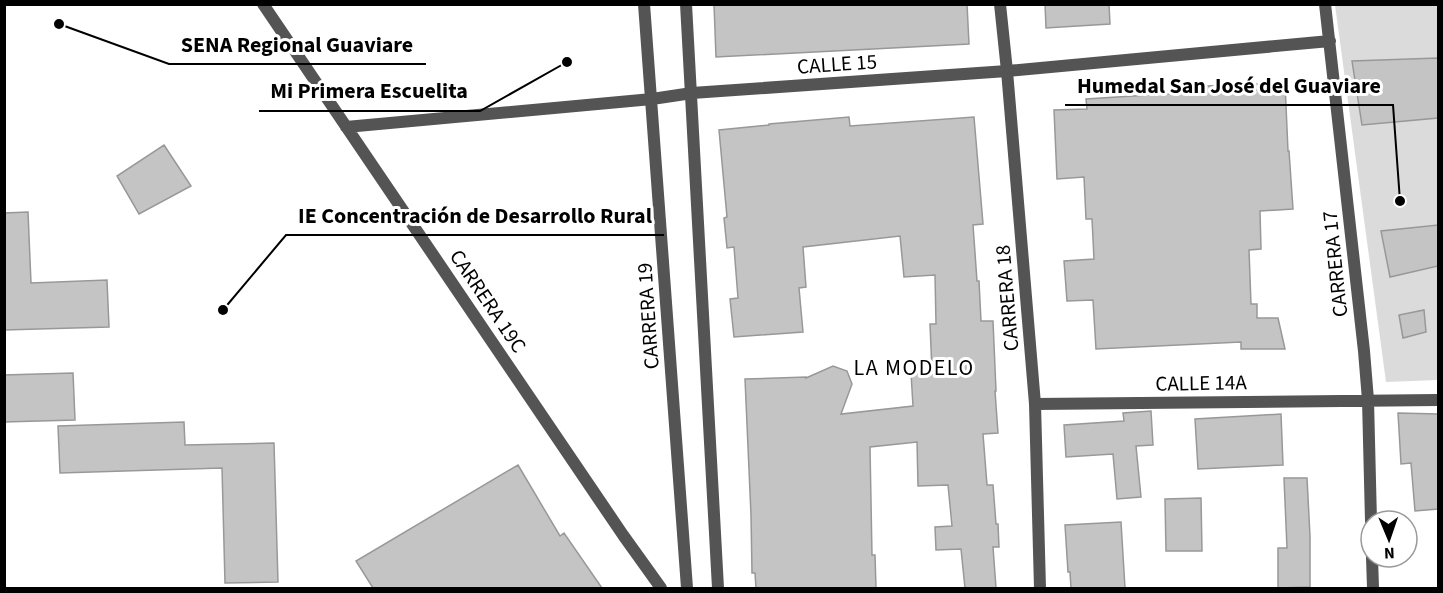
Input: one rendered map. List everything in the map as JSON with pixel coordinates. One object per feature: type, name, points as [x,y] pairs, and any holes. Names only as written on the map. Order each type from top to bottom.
[{"type":"street","name":"CARRERA 19C","points":[[263,4],[661,588]]},
{"type":"street","name":"CARRERA 19","points":[[644,4],[687,588]]},
{"type":"street","points":[[686,4],[718,588]]},
{"type":"street","name":"CARRERA 18","points":[[1000,4],[1035,404],[1040,588]]},
{"type":"street","name":"CARRERA 17","points":[[1325,4],[1364,351],[1368,400],[1371,509]]},
{"type":"street","name":"CALLE 15","points":[[346,127],[651,99],[692,93],[1007,71],[1330,41]]},
{"type":"street","name":"CALLE 14A","points":[[1035,404],[1438,400]]},
{"type":"street","points":[[1372,569],[1373,588]]},
{"type":"shaded area","points":[[1335,5],[1438,5],[1438,380],[1386,382]]},
{"type":"building","points":[[714,4],[967,4],[969,44],[716,57]]},
{"type":"building","points":[[1045,4],[1109,4],[1110,24],[1046,28]]},
{"type":"building","points":[[1438,58],[1438,118],[1362,125],[1352,61]]},
{"type":"building","points":[[1285,83],[1293,209],[1260,211],[1261,249],[1249,250],[1251,304],[1257,304],[1257,318],[1278,318],[1285,349],[1241,349],[1241,342],[1096,349],[1093,300],[1067,301],[1064,261],[1094,259],[1092,219],[1086,219],[1084,177],[1057,179],[1054,110],[1087,109],[1086,99],[1180,93],[1180,87]]},
{"type":"building","points":[[849,117],[850,126],[974,117],[983,224],[973,225],[977,281],[979,281],[981,321],[993,321],[998,433],[983,434],[987,485],[993,485],[996,524],[998,524],[999,547],[993,547],[996,588],[965,588],[961,549],[936,550],[935,527],[952,526],[948,485],[918,486],[917,442],[870,447],[872,555],[875,555],[876,588],[756,588],[755,573],[752,573],[745,379],[806,378],[833,366],[847,371],[852,384],[841,414],[913,406],[911,373],[932,372],[930,324],[936,324],[935,275],[904,277],[900,236],[803,247],[806,287],[799,288],[803,332],[734,337],[730,299],[738,298],[734,247],[727,248],[724,218],[727,217],[719,130]]},
{"type":"building","points":[[164,145],[191,186],[139,214],[117,176]]},
{"type":"building","points":[[28,212],[31,283],[107,280],[109,327],[4,330],[4,213]]},
{"type":"building","points":[[1438,225],[1438,266],[1390,277],[1381,231]]},
{"type":"building","points":[[1424,310],[1426,332],[1403,338],[1399,315]]},
{"type":"building","points":[[73,373],[75,420],[4,422],[4,375]]},
{"type":"building","points":[[1151,411],[1153,445],[1136,446],[1141,497],[1117,499],[1113,454],[1066,457],[1064,425],[1124,421],[1123,413]]},
{"type":"building","points":[[1398,413],[1438,414],[1438,509],[1415,509],[1411,463],[1401,464]]},
{"type":"building","points":[[1281,414],[1283,465],[1198,469],[1195,419]]},
{"type":"building","points":[[184,422],[185,445],[274,443],[278,582],[225,583],[222,468],[60,473],[58,426]]},
{"type":"building","points":[[518,465],[560,536],[564,533],[602,588],[373,588],[356,561]]},
{"type":"building","points":[[1284,478],[1307,478],[1310,587],[1278,588],[1278,548],[1287,548]]},
{"type":"building","points":[[1201,498],[1202,551],[1166,551],[1165,499]]},
{"type":"building","points":[[1121,522],[1125,588],[1071,588],[1065,525]]},
{"type":"place","name":"SENA Regional Guaviare","points":[[59,24]]},
{"type":"place","name":"Mi Primera Escuelita","points":[[567,62]]},
{"type":"place","name":"Humedal San José del Guaviare","points":[[1400,201]]},
{"type":"place","name":"IE Concentración de Desarrollo Rural","points":[[223,310]]},
{"type":"district","name":"LA MODELO","points":[[914,367]]}]
